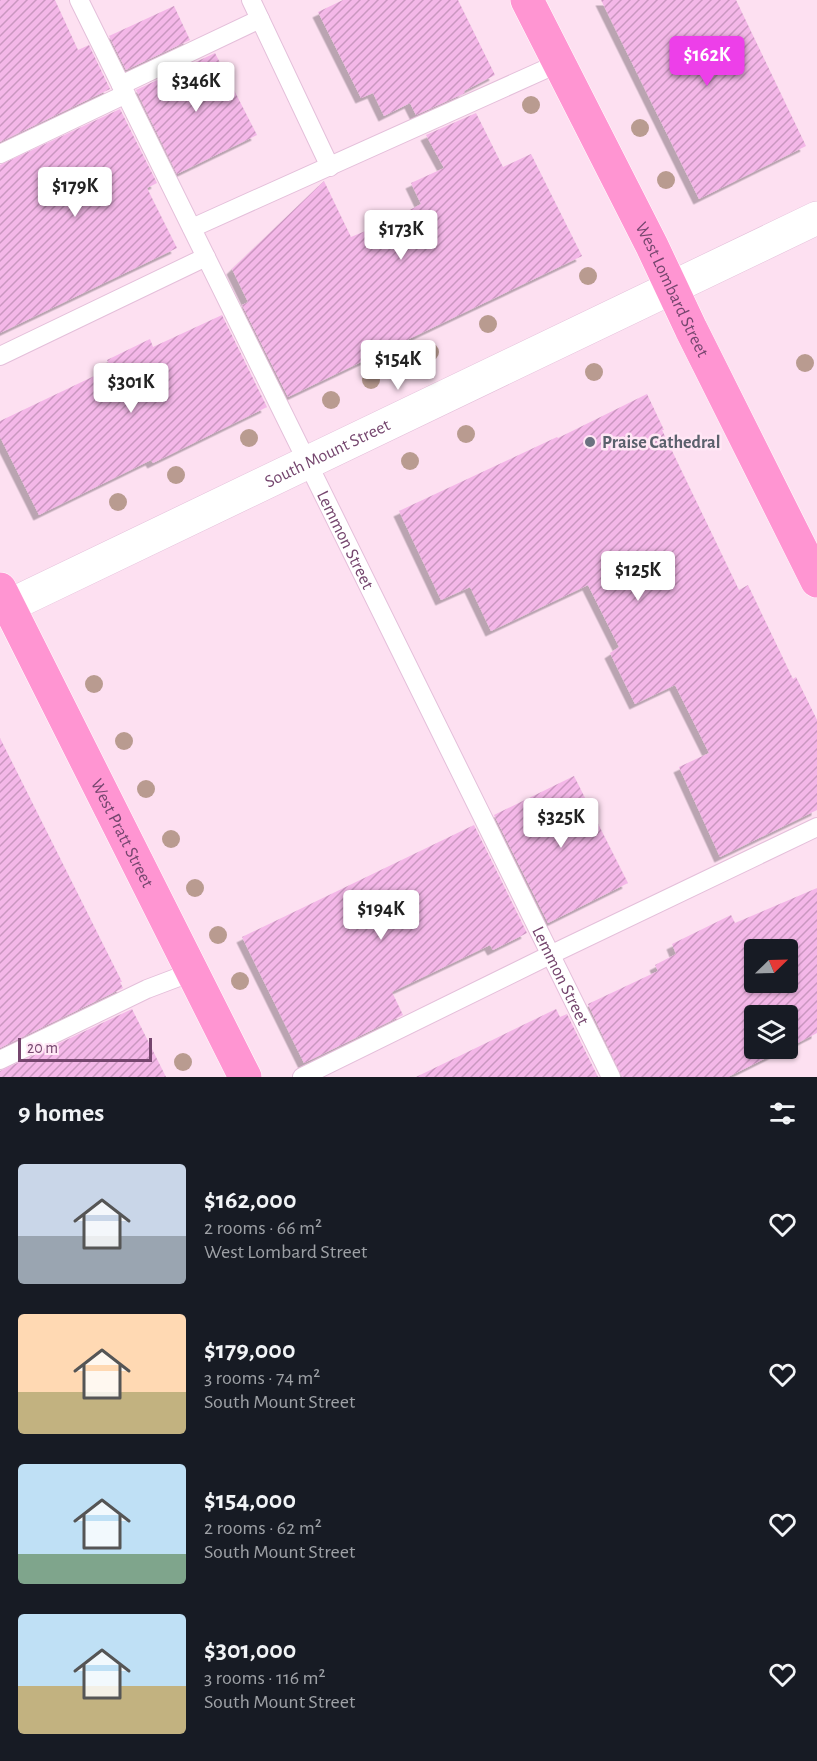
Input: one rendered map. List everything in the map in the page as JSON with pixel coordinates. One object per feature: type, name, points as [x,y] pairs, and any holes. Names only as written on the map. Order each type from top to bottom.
[{"type":"main road","name":"West Lombard Street","points":[[528,0],[817,581]]},
{"type":"main road","name":"West Pratt Street","points":[[3,602],[245,1077]]},
{"type":"street","name":"South Mount Street","points":[[3,602],[307,463],[817,218]]},
{"type":"lane","name":"Lemmon Street","points":[[79,0],[611,1077]]},
{"type":"lane","points":[[250,0],[330,167]]},
{"type":"lane","points":[[0,154],[260,19]]},
{"type":"lane","points":[[192,228],[559,63]]},
{"type":"lane","points":[[0,356],[206,256]]},
{"type":"lane","points":[[302,1077],[817,827]]},
{"type":"lane","points":[[0,1060],[147,989],[192,972]]},
{"type":"building","points":[[0,0],[55,0],[78,50],[89,45],[110,89],[0,142]]},
{"type":"building","points":[[343,0],[458,0],[495,75],[464,91],[465,93],[416,115],[410,103],[384,116],[373,93],[361,98],[318,12]]},
{"type":"building","points":[[601,0],[736,0],[806,146],[699,199]]},
{"type":"building","points":[[174,6],[190,40],[126,70],[109,36]]},
{"type":"building","points":[[215,53],[257,135],[177,174],[136,90]]},
{"type":"building","points":[[120,109],[157,183],[147,188],[177,248],[0,333],[0,165]]},
{"type":"building","points":[[476,113],[503,167],[531,154],[582,256],[288,397],[242,305],[248,302],[232,269],[324,181],[351,237],[421,204],[411,183],[444,168],[426,135]]},
{"type":"building","points":[[222,315],[267,407],[153,463],[151,460],[39,515],[0,437],[0,421],[111,368],[107,360],[150,339],[153,347]]},
{"type":"building","points":[[647,394],[739,590],[748,585],[793,679],[796,677],[817,720],[817,810],[720,857],[679,767],[709,753],[675,685],[635,704],[610,653],[619,647],[588,585],[491,631],[470,587],[441,600],[399,511],[558,438]]},
{"type":"building","points":[[0,738],[123,988],[0,1048]]},
{"type":"building","points":[[574,776],[628,883],[548,923],[494,815]]},
{"type":"building","points":[[474,825],[527,933],[493,950],[490,945],[392,992],[403,1015],[304,1063],[242,937]]},
{"type":"building","points":[[817,888],[817,1033],[798,1043],[798,1005],[744,1005],[744,1059],[764,1059],[728,1077],[622,1077],[588,1004],[658,971],[655,965],[676,954],[672,944],[731,915],[735,923]]},
{"type":"building","points":[[132,1009],[166,1077],[0,1077],[0,1071]]},
{"type":"building","points":[[556,1009],[560,1017],[567,1014],[598,1077],[416,1077]]},
{"type":"place","name":"Praise Cathedral","points":[[590,442]]}]
